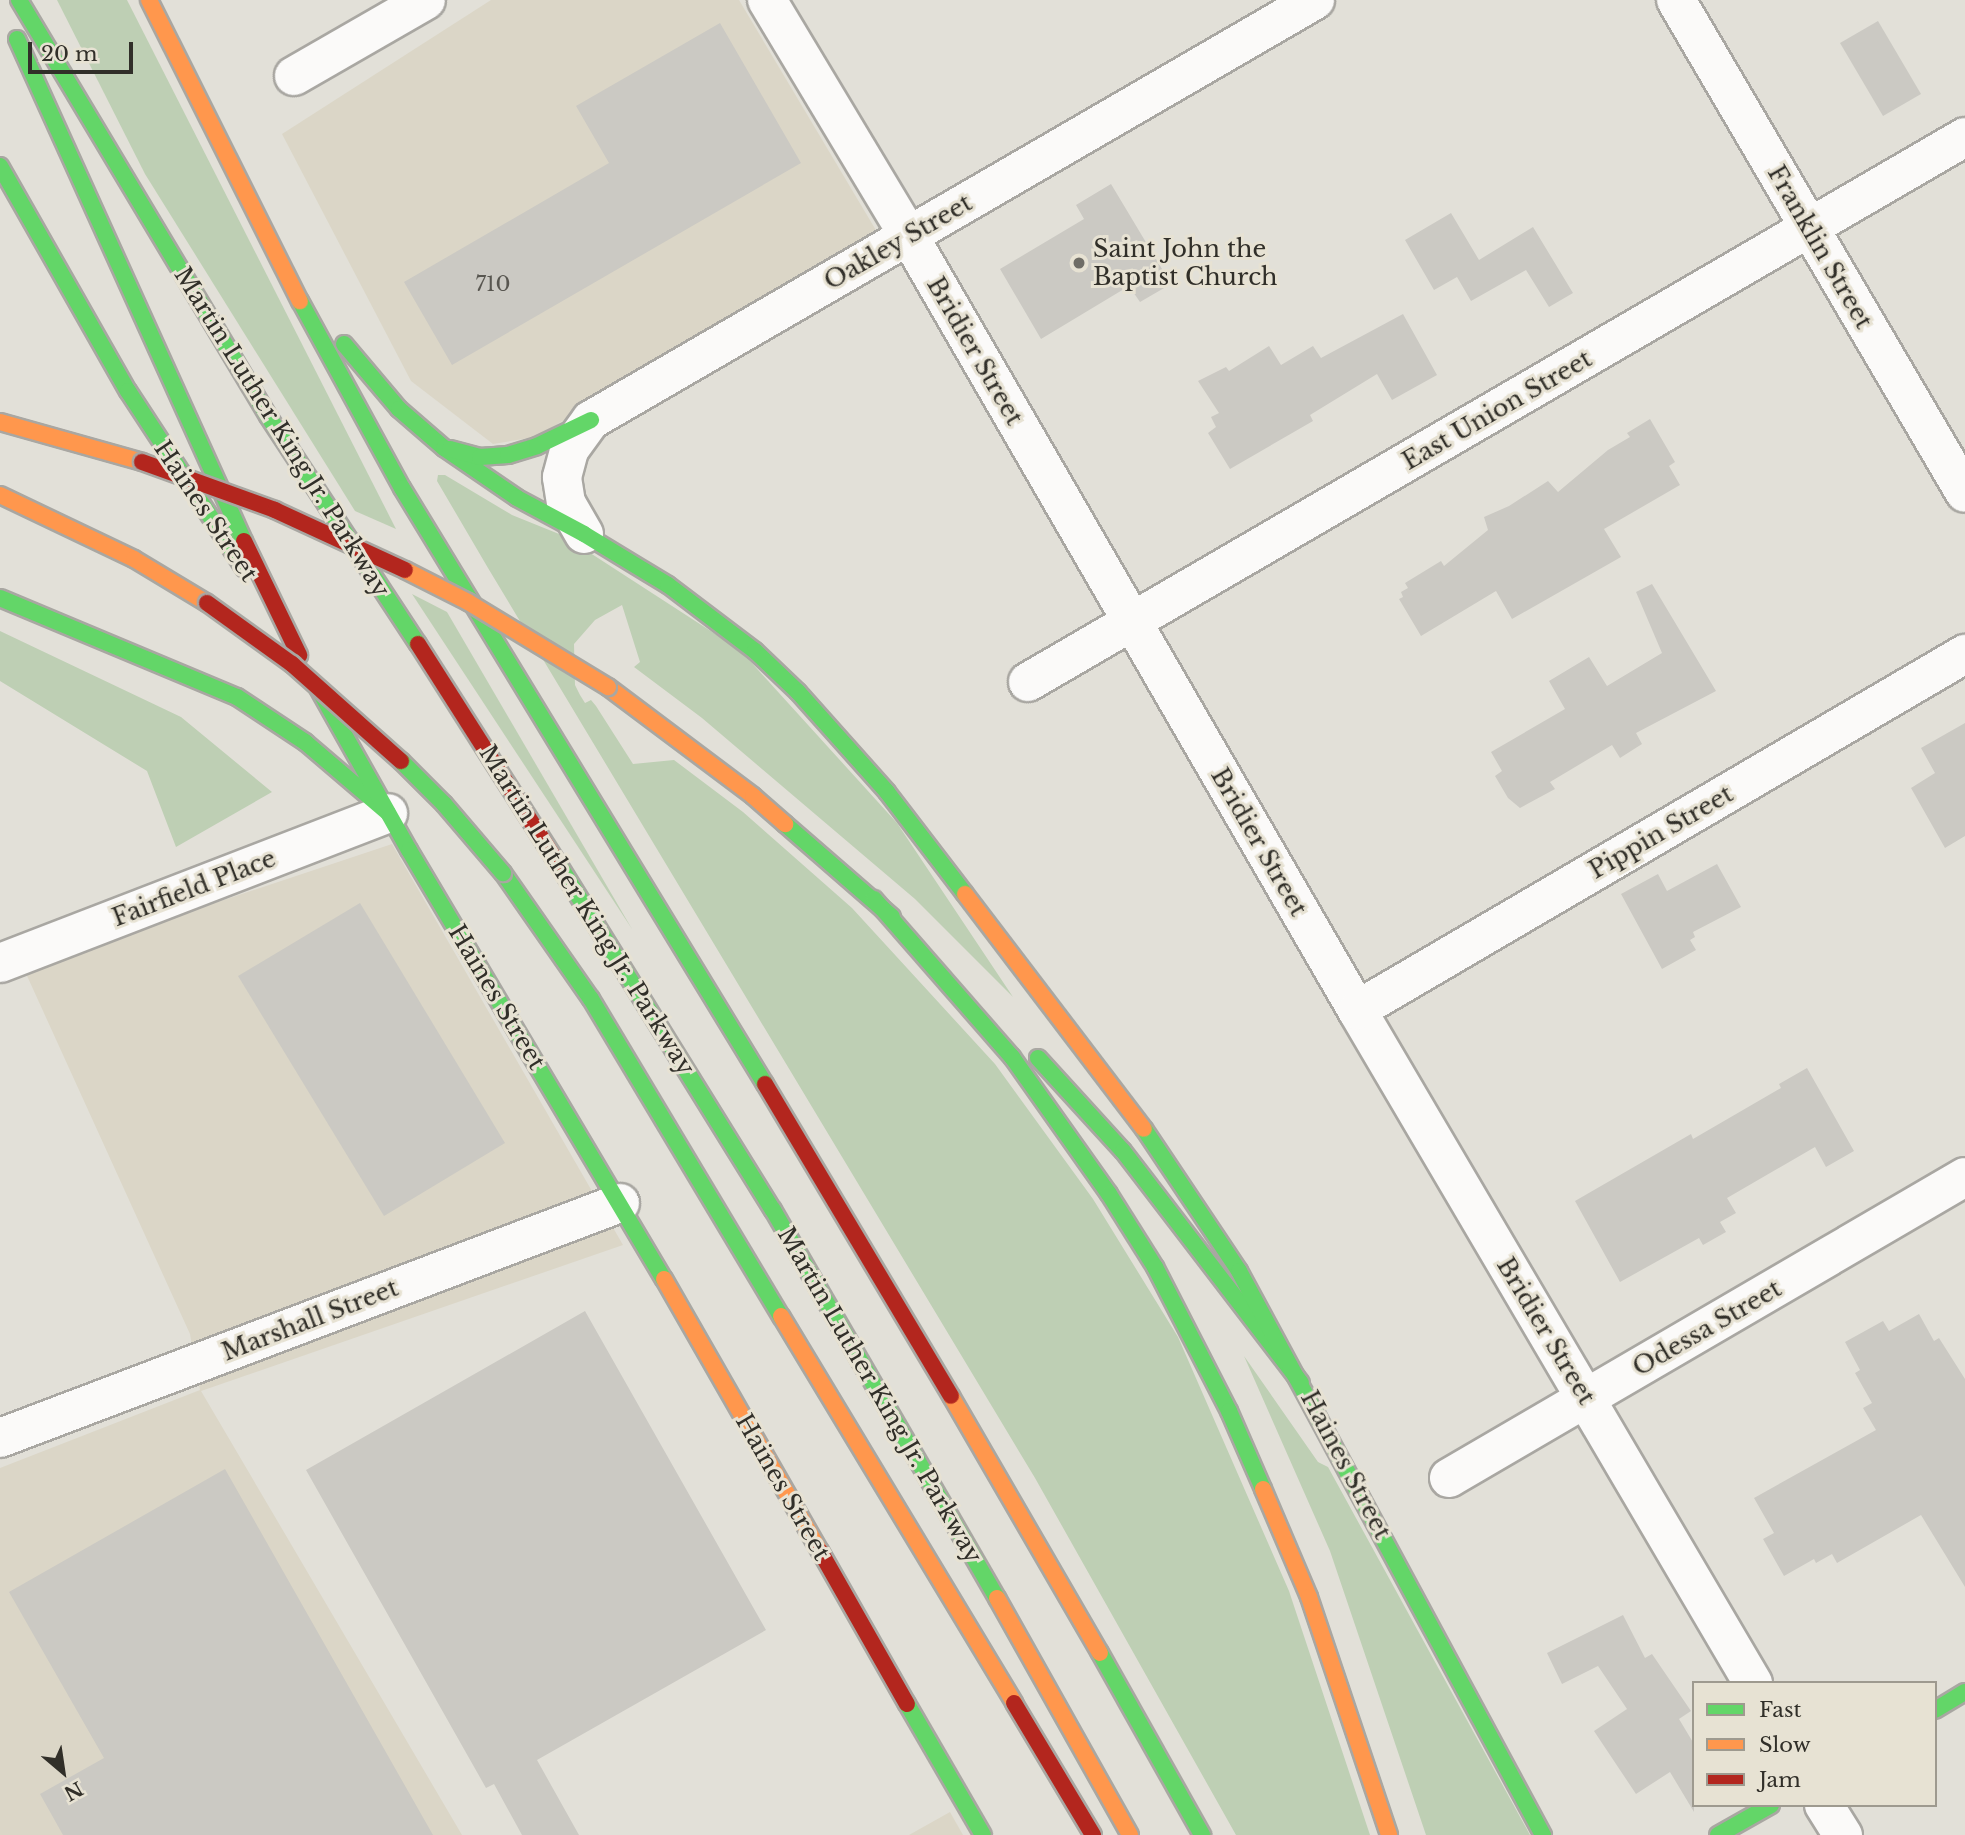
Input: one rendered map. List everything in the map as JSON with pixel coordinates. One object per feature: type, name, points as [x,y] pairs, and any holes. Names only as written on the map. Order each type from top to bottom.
[{"type":"main road","name":"Martin Luther King Jr. Parkway","points":[[19,0],[268,416],[491,756],[773,1210],[995,1592],[1130,1835]]},
{"type":"main road","points":[[151,0],[270,246],[409,499],[852,1227],[1044,1554],[1202,1835]]},
{"type":"main road","points":[[10,24],[199,447],[299,655]]},
{"type":"main road","name":"Haines Street","points":[[0,166],[167,455],[299,655],[388,813],[620,1203],[983,1835]]},
{"type":"main road","name":"Haines Street","points":[[270,246],[375,383],[444,448],[517,498],[668,584],[719,622],[790,684],[844,741],[896,803],[1166,1158],[1209,1222],[1301,1382],[1542,1835]]},
{"type":"main road","points":[[444,448],[480,457],[508,455],[537,446],[590,420]]},
{"type":"main road","points":[[0,422],[142,462],[275,510],[375,554],[468,602],[608,687],[718,768],[874,899],[1010,1029]]},
{"type":"main road","points":[[0,495],[134,559],[207,604],[292,664],[381,740],[444,804],[503,873],[591,999],[1093,1835]]},
{"type":"main road","points":[[0,598],[237,697],[304,742],[388,813]]},
{"type":"main road","points":[[874,899],[1012,1057],[1109,1194],[1155,1267],[1229,1411],[1309,1597],[1389,1835]]},
{"type":"main road","points":[[1030,1049],[1123,1152],[1301,1382]]},
{"type":"main road","points":[[1937,1709],[1965,1692]]},
{"type":"main road","points":[[1718,1835],[1767,1807]]},
{"type":"street","points":[[294,76],[426,0]]},
{"type":"street","name":"Bridier Street","points":[[767,0],[909,236],[1357,1010],[1752,1681]]},
{"type":"street","name":"Oakley Street","points":[[584,534],[566,503],[562,477],[569,450],[590,420],[1315,0]]},
{"type":"street","name":"Franklin Street","points":[[1676,0],[1965,493]]},
{"type":"street","name":"East Union Street","points":[[1028,682],[1965,137]]},
{"type":"street","name":"Pippin Street","points":[[1357,1010],[1965,654]]},
{"type":"street","name":"Fairfield Place","points":[[0,962],[388,813]]},
{"type":"street","name":"Odessa Street","points":[[1449,1478],[1965,1177]]},
{"type":"street","name":"Marshall Street","points":[[0,1438],[620,1203]]},
{"type":"street","points":[[1825,1807],[1843,1835]]},
{"type":"shaded area","points":[[491,0],[739,0],[880,237],[535,437],[493,444],[411,381],[282,134]]},
{"type":"shaded area","points":[[392,844],[623,1245],[201,1391],[462,1835],[0,1835],[0,1468],[200,1390],[190,1334],[23,967]]},
{"type":"shaded area","points":[[950,1812],[963,1835],[909,1835]]},
{"type":"green space","points":[[57,0],[127,0],[396,529],[355,511],[145,174]]},
{"type":"green space","points":[[438,475],[445,475],[512,515],[564,536],[740,650],[897,823],[1013,997],[915,899],[702,718],[634,667],[640,662],[622,605],[595,620],[574,644],[575,685],[585,703],[591,700],[596,706],[633,764],[674,760],[743,812],[852,908],[995,1064],[1093,1199],[1178,1337],[1289,1591],[1370,1835],[1236,1835],[1035,1478],[488,568],[437,481]]},
{"type":"green space","points":[[412,594],[447,612],[632,929]]},
{"type":"green space","points":[[0,631],[181,717],[272,792],[176,847],[147,771],[0,681]]},
{"type":"green space","points":[[1244,1356],[1318,1462],[1328,1467],[1530,1835],[1426,1835],[1330,1551]]},
{"type":"building","points":[[1878,21],[1921,94],[1883,116],[1840,43]]},
{"type":"building","points":[[720,23],[801,163],[452,365],[404,282],[609,163],[576,106]]},
{"type":"building","name":"Saint John the Baptist Church","points":[[1111,184],[1171,284],[1140,302],[1129,286],[1041,339],[1000,269],[1084,219],[1076,205]]},
{"type":"building","points":[[1451,213],[1479,260],[1533,227],[1573,293],[1549,307],[1526,270],[1471,301],[1457,277],[1434,290],[1405,240]]},
{"type":"building","points":[[1403,314],[1437,375],[1392,400],[1377,374],[1310,415],[1313,421],[1230,469],[1208,433],[1216,427],[1211,417],[1219,413],[1198,381],[1226,367],[1229,371],[1269,346],[1281,365],[1313,346],[1321,358]]},
{"type":"building","points":[[1650,419],[1675,462],[1669,466],[1680,485],[1604,529],[1621,557],[1512,619],[1496,591],[1421,636],[1399,599],[1403,597],[1401,592],[1408,588],[1405,583],[1441,561],[1444,566],[1488,530],[1484,517],[1509,506],[1548,481],[1558,492],[1608,450],[1630,437],[1627,433]]},
{"type":"building","points":[[1652,584],[1716,691],[1636,733],[1642,744],[1620,758],[1612,745],[1550,782],[1555,789],[1520,808],[1508,798],[1495,776],[1502,771],[1491,752],[1565,709],[1549,681],[1589,657],[1607,686],[1662,653],[1636,592]]},
{"type":"building","points":[[1965,723],[1965,836],[1945,848],[1911,788],[1935,773],[1921,748]]},
{"type":"building","points":[[1717,864],[1741,907],[1693,932],[1695,937],[1690,940],[1696,950],[1662,969],[1621,894],[1658,874],[1667,891]]},
{"type":"building","points":[[360,903],[505,1143],[384,1216],[238,976]]},
{"type":"building","points":[[1807,1068],[1854,1151],[1826,1167],[1815,1147],[1727,1198],[1736,1213],[1720,1222],[1726,1232],[1703,1245],[1699,1238],[1620,1282],[1575,1201],[1691,1134],[1693,1139],[1781,1088],[1779,1084]]},
{"type":"building","points":[[585,1311],[766,1630],[537,1760],[579,1835],[522,1835],[494,1784],[486,1788],[306,1470]]},
{"type":"building","points":[[1919,1314],[1934,1341],[1939,1338],[1965,1379],[1965,1587],[1921,1515],[1837,1563],[1832,1554],[1816,1563],[1814,1559],[1784,1576],[1763,1539],[1774,1533],[1754,1498],[1876,1430],[1863,1408],[1872,1403],[1855,1373],[1860,1370],[1845,1342],[1883,1321],[1889,1331]]},
{"type":"building","points":[[225,1469],[433,1835],[63,1835],[40,1794],[104,1758],[9,1592]]},
{"type":"building","points":[[1623,1615],[1645,1658],[1652,1654],[1691,1711],[1679,1719],[1692,1741],[1694,1812],[1670,1772],[1636,1794],[1594,1731],[1627,1709],[1598,1666],[1562,1684],[1547,1653]]},
{"type":"traffic: fast","points":[[19,0],[268,416],[418,644]]},
{"type":"traffic: fast","points":[[17,39],[244,541]]},
{"type":"traffic: fast","points":[[0,166],[128,391],[244,568]]},
{"type":"traffic: fast","points":[[300,301],[402,488],[765,1084]]},
{"type":"traffic: fast","points":[[344,344],[399,409],[444,448],[517,498],[584,534]]},
{"type":"traffic: fast","points":[[450,449],[480,457],[508,455],[537,446],[591,420]]},
{"type":"traffic: fast","points":[[584,534],[668,585],[755,651],[798,692],[887,792],[965,894]]},
{"type":"traffic: fast","points":[[0,598],[237,697],[305,742],[388,813]]},
{"type":"traffic: fast","points":[[318,688],[409,850],[664,1279]]},
{"type":"traffic: fast","points":[[401,761],[444,804],[503,873]]},
{"type":"traffic: fast","points":[[785,824],[892,917]]},
{"type":"traffic: fast","points":[[557,862],[773,1210],[997,1598]]},
{"type":"traffic: fast","points":[[503,873],[591,999],[781,1316]]},
{"type":"traffic: fast","points":[[874,899],[1012,1057],[1109,1194],[1155,1267],[1229,1411],[1263,1489]]},
{"type":"traffic: fast","points":[[1038,1058],[1123,1151],[1301,1383]]},
{"type":"traffic: fast","points":[[1144,1129],[1239,1271],[1543,1835]]},
{"type":"traffic: fast","points":[[1100,1653],[1202,1835]]},
{"type":"traffic: fast","points":[[1937,1709],[1965,1692]]},
{"type":"traffic: fast","points":[[907,1704],[983,1835]]},
{"type":"traffic: fast","points":[[1718,1835],[1767,1807]]},
{"type":"traffic: slow","points":[[149,0],[300,301]]},
{"type":"traffic: slow","points":[[0,422],[142,462]]},
{"type":"traffic: slow","points":[[0,495],[134,559],[207,603]]},
{"type":"traffic: slow","points":[[405,570],[468,602],[608,687]]},
{"type":"traffic: slow","points":[[608,687],[753,796],[785,824]]},
{"type":"traffic: slow","points":[[965,894],[1144,1129]]},
{"type":"traffic: slow","points":[[664,1279],[820,1551]]},
{"type":"traffic: slow","points":[[781,1316],[1014,1703]]},
{"type":"traffic: slow","points":[[951,1396],[1100,1653]]},
{"type":"traffic: slow","points":[[1263,1489],[1309,1597],[1389,1835]]},
{"type":"traffic: slow","points":[[997,1598],[1130,1835]]},
{"type":"traffic: jam","points":[[142,462],[275,510],[405,570]]},
{"type":"traffic: jam","points":[[244,541],[299,655]]},
{"type":"traffic: jam","points":[[207,603],[292,664],[401,761]]},
{"type":"traffic: jam","points":[[418,644],[557,862]]},
{"type":"traffic: jam","points":[[765,1084],[951,1396]]},
{"type":"traffic: jam","points":[[820,1551],[907,1704]]},
{"type":"traffic: jam","points":[[1014,1703],[1093,1835]]},
{"type":"place","name":"Saint John the Baptist Church","points":[[1079,263]]}]
